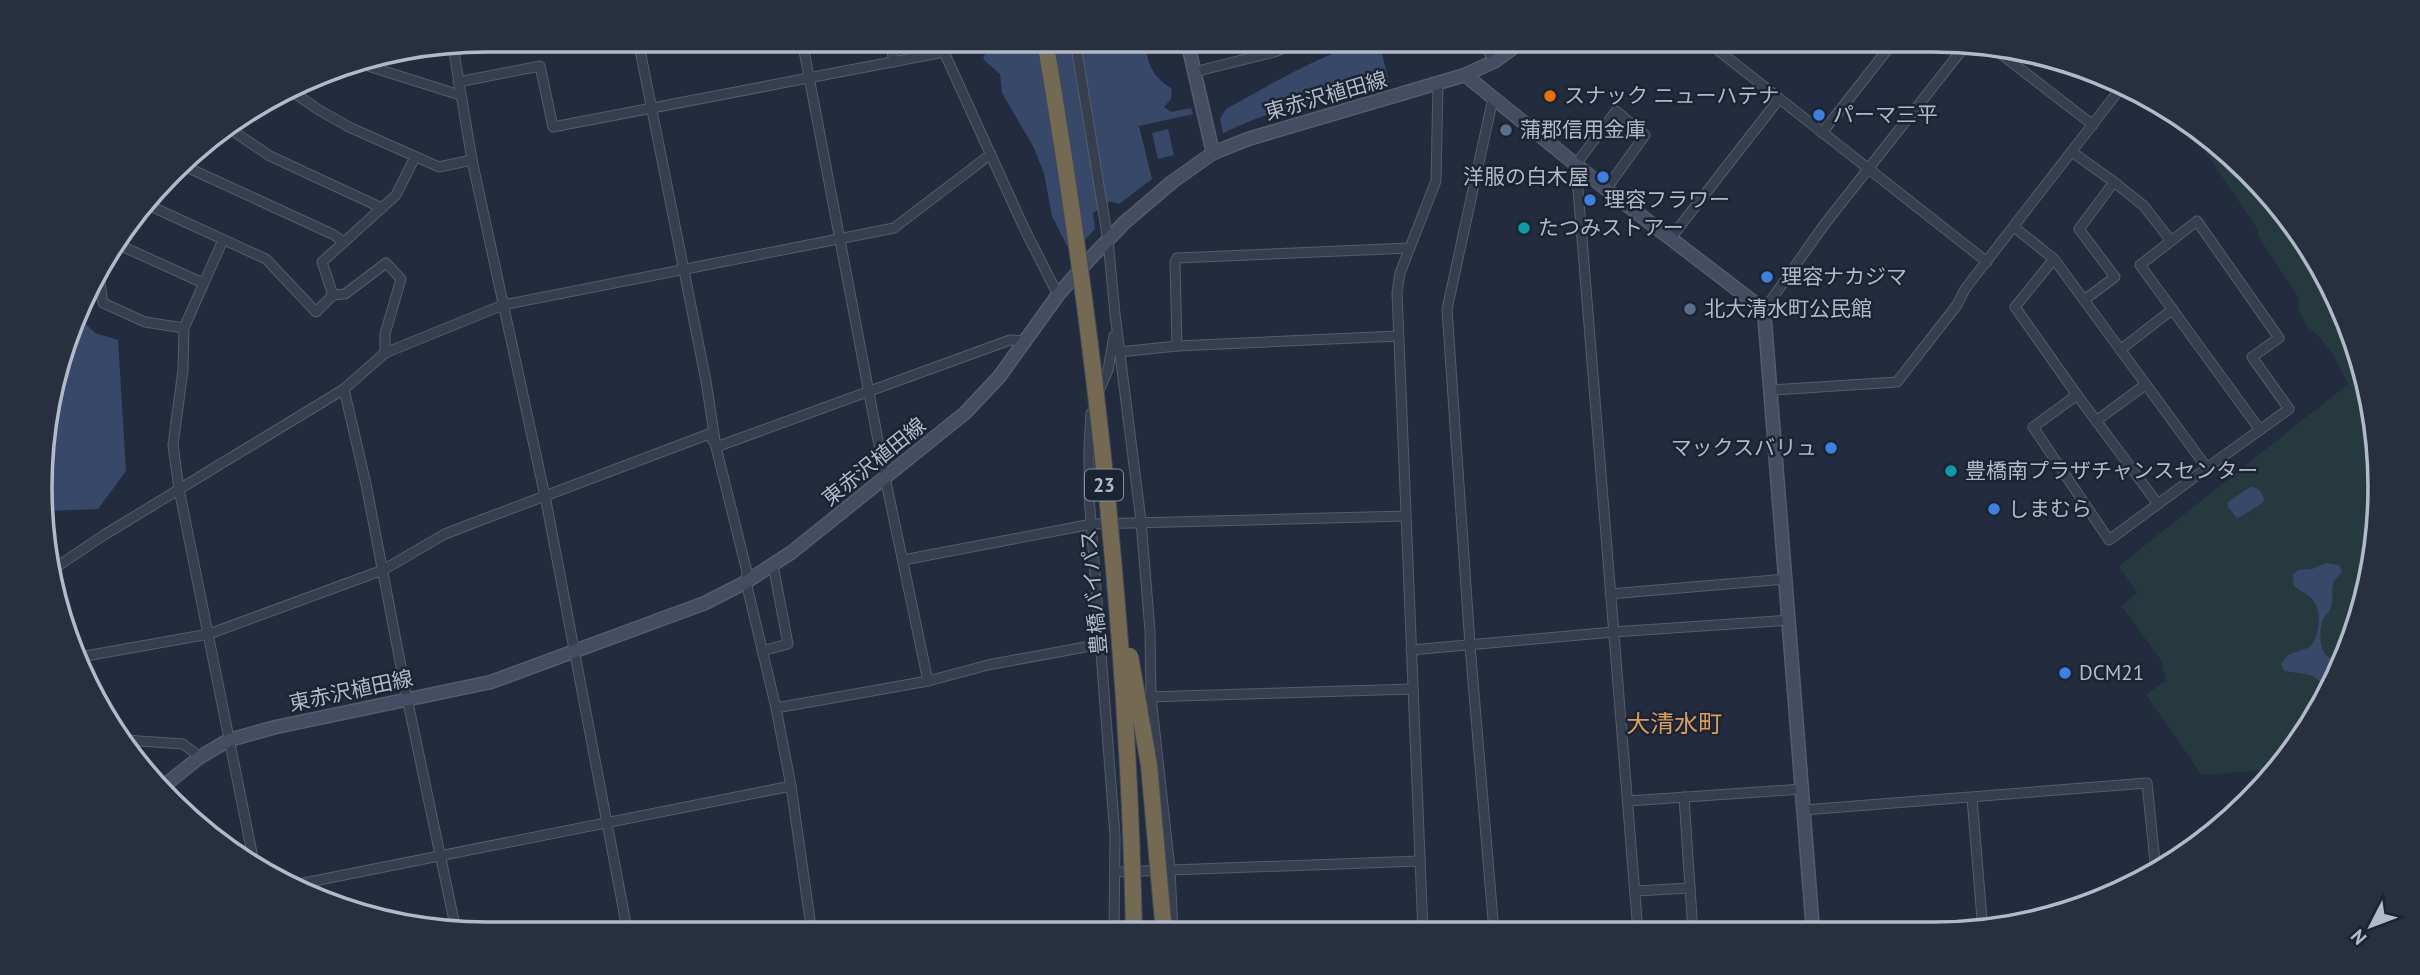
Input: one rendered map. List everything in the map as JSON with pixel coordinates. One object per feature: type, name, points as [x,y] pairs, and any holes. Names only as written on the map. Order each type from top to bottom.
[{"type":"highway","name":"豊橋バイパス","points":[[1047,52],[1084,297],[1113,564],[1121,645],[1134,922]]},
{"type":"highway","name":"23","points":[[1113,564],[1149,765],[1163,922]]},
{"type":"highway","name":"23","points":[[1122,922],[1124,877],[1131,847]]},
{"type":"main road","points":[[1189,52],[1213,153]]},
{"type":"main road","name":"東赤沢植田線","points":[[168,783],[200,757],[229,740],[275,727],[491,682],[705,603],[746,582],[792,552],[965,413],[999,377],[1058,295],[1108,240],[1171,182],[1213,153],[1248,139],[1465,75],[1507,52]]},
{"type":"main road","points":[[1465,75],[1606,189],[1765,310],[1812,922]]},
{"type":"street","points":[[640,52],[706,381],[716,447],[747,572],[746,582],[776,708],[791,786],[810,922]]},
{"type":"street","points":[[804,52],[885,477],[928,681]]},
{"type":"street","points":[[892,52],[894,62]]},
{"type":"street","points":[[458,82],[540,66],[553,127],[944,52],[1025,230],[1058,295]]},
{"type":"street","points":[[1076,52],[1108,240],[1119,352],[1141,521],[1150,631],[1151,697],[1170,869],[1172,922]]},
{"type":"street","points":[[1194,72],[1274,52]]},
{"type":"street","points":[[1489,52],[1495,61]]},
{"type":"street","points":[[1720,52],[1987,262]]},
{"type":"street","points":[[1822,132],[1885,52]]},
{"type":"street","points":[[1765,310],[1798,261],[1960,53]]},
{"type":"street","points":[[454,54],[472,160],[545,497],[626,922]]},
{"type":"street","points":[[2011,60],[2093,125]]},
{"type":"street","points":[[373,68],[460,95]]},
{"type":"street","points":[[1423,922],[1398,282],[1436,181],[1438,84]]},
{"type":"street","points":[[1772,390],[1897,382],[2117,93]]},
{"type":"street","points":[[298,96],[349,127],[439,167],[472,160]]},
{"type":"street","points":[[1493,98],[1447,309],[1470,645],[1493,922]]},
{"type":"street","points":[[1670,239],[1779,99]]},
{"type":"street","points":[[1606,189],[1645,135],[1616,111],[1576,164],[1637,922]]},
{"type":"street","points":[[236,133],[270,156],[382,208]]},
{"type":"street","points":[[2072,152],[2144,205],[2171,242]]},
{"type":"street","points":[[60,565],[344,389],[385,353],[503,304],[894,228],[991,154]]},
{"type":"street","points":[[333,295],[322,262],[396,195],[415,157]]},
{"type":"street","points":[[191,169],[344,242]]},
{"type":"street","points":[[2084,300],[2115,277],[2079,229],[2114,182]]},
{"type":"street","points":[[154,208],[266,259],[316,312],[333,295],[345,293],[386,263],[401,279],[385,334],[385,353]]},
{"type":"street","points":[[2077,395],[2034,427],[2109,540],[2289,409],[2252,357],[2279,338],[2197,221],[2140,265],[2260,430]]},
{"type":"street","points":[[2014,227],[2054,259],[2207,468]]},
{"type":"street","points":[[223,240],[184,328],[183,370],[173,445],[179,489],[252,853]]},
{"type":"street","points":[[125,248],[203,283]]},
{"type":"street","points":[[1177,346],[1177,258],[1409,248]]},
{"type":"street","points":[[2054,259],[2015,307],[2158,504]]},
{"type":"street","points":[[101,288],[103,303],[145,323],[184,328]]},
{"type":"street","points":[[2120,350],[2173,309]]},
{"type":"street","points":[[1114,922],[1116,872],[1088,470],[1092,410],[1108,370],[1115,334],[1115,314]]},
{"type":"street","points":[[1119,352],[1177,346],[1398,336]]},
{"type":"street","points":[[716,447],[1010,340],[1026,341]]},
{"type":"street","points":[[2096,421],[2145,384]]},
{"type":"street","points":[[344,389],[366,484],[454,921]]},
{"type":"street","points":[[87,656],[209,634],[383,570],[445,534],[709,434],[716,447]]},
{"type":"street","points":[[903,560],[1092,524],[1406,516]]},
{"type":"street","points":[[762,650],[788,644],[773,565]]},
{"type":"street","points":[[1610,594],[1787,579]]},
{"type":"street","points":[[1411,650],[1790,620]]},
{"type":"street","points":[[776,708],[928,681],[988,665],[1101,644]]},
{"type":"street","points":[[1105,696],[1413,689]]},
{"type":"street","points":[[134,741],[183,744],[200,757]]},
{"type":"street","points":[[1804,810],[2147,783],[2155,861]]},
{"type":"street","points":[[306,883],[791,786]]},
{"type":"street","points":[[1628,801],[1802,789]]},
{"type":"street","points":[[1684,797],[1692,922]]},
{"type":"street","points":[[1972,798],[1982,920]]},
{"type":"street","points":[[1116,872],[1420,862]]},
{"type":"street","points":[[1634,891],[1690,888]]},
{"type":"shaded area","points":[[2201,145],[2240,180],[2278,223],[2323,295],[2353,375],[2359,403],[2367,459],[2367,516],[2359,572],[2344,627],[2323,680],[2294,729],[2263,770],[2202,775],[2146,695],[2166,680],[2161,660],[2121,606],[2137,593],[2119,566],[2348,384],[2334,356],[2309,328],[2299,312],[2299,298],[2258,236],[2258,230]]},
{"type":"water","points":[[1148,52],[1152,69],[1158,78],[1172,89],[1171,99],[1164,107],[1171,112],[1191,108],[1193,114],[1139,126],[1152,179],[1119,204],[1110,201],[1093,213],[1095,229],[1078,247],[1072,248],[1067,246],[1052,216],[1044,173],[1033,146],[1002,93],[1000,74],[983,59],[985,54]]},
{"type":"water","points":[[1380,52],[1389,82],[1305,103],[1263,116],[1223,133],[1220,119],[1226,109],[1331,54]]},
{"type":"water","points":[[1168,129],[1174,155],[1158,159],[1152,133]]},
{"type":"water","points":[[85,323],[95,333],[118,340],[126,471],[98,509],[53,511],[56,431],[67,375]]},
{"type":"water","points":[[2250,487],[2260,491],[2264,501],[2237,518],[2228,507],[2228,502]]},
{"type":"water","points":[[2326,563],[2339,565],[2342,571],[2333,583],[2332,604],[2321,628],[2322,648],[2332,658],[2322,682],[2311,675],[2284,671],[2281,664],[2288,655],[2310,647],[2316,637],[2318,610],[2310,597],[2294,586],[2293,575],[2298,570],[2312,569]]},
{"type":"place","name":"スナック ニューハテナ","points":[[1550,96]]},
{"type":"place","name":"パーマ三平","points":[[1819,115]]},
{"type":"place","name":"蒲郡信用金庫","points":[[1506,130]]},
{"type":"place","name":"洋服の白木屋","points":[[1603,177]]},
{"type":"place","name":"理容フラワー","points":[[1590,200]]},
{"type":"place","name":"たつみストアー","points":[[1524,228]]},
{"type":"place","name":"理容ナカジマ","points":[[1767,277]]},
{"type":"place","name":"北大清水町公民館","points":[[1690,309]]},
{"type":"place","name":"マックスバリュ","points":[[1831,448]]},
{"type":"place","name":"豊橋南プラザチャンスセンター","points":[[1951,471]]},
{"type":"place","name":"しまむら","points":[[1994,509]]},
{"type":"place","name":"DCM21","points":[[2065,673]]},
{"type":"district","name":"大清水町","points":[[1674,724]]}]
